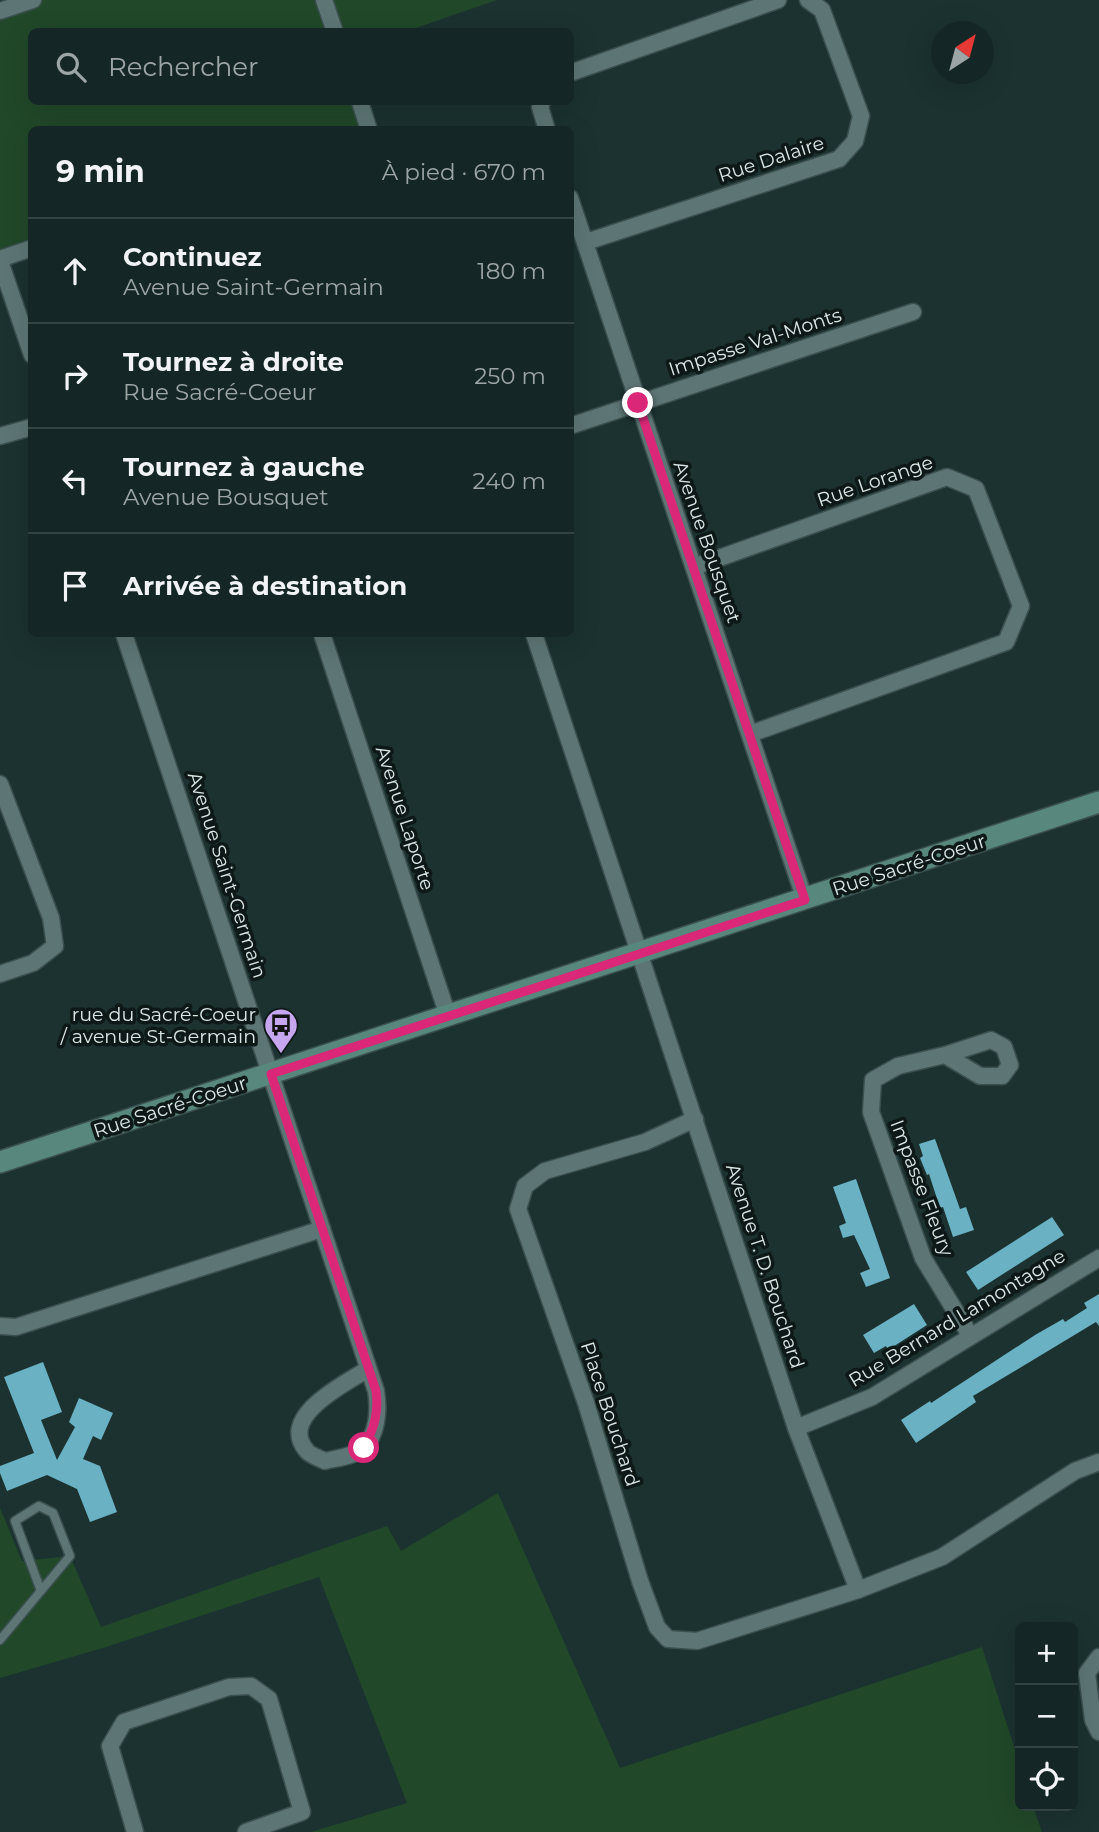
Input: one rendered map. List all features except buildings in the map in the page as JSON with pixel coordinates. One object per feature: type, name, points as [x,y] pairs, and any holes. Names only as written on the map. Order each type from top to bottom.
[{"type":"street","points":[[0,11],[33,0]]},
{"type":"street","points":[[324,0],[334,28]]},
{"type":"street","points":[[574,71],[778,0]]},
{"type":"street","name":"Rue Dalaire","points":[[586,242],[839,159],[855,141],[861,116],[822,10],[808,0]]},
{"type":"street","points":[[361,105],[369,126]]},
{"type":"street","points":[[541,105],[546,126]]},
{"type":"street","name":"Avenue Bousquet","points":[[574,209],[805,900]]},
{"type":"street","points":[[28,250],[0,260],[28,343]]},
{"type":"street","name":"Impasse Val-Monts","points":[[574,425],[913,312]]},
{"type":"street","points":[[0,436],[28,428]]},
{"type":"street","name":"Rue Lorange","points":[[694,568],[947,477],[976,489],[1021,606],[1006,642],[750,734]]},
{"type":"street","name":"Avenue Saint-Germain","points":[[125,637],[271,1074],[368,1369],[378,1405],[375,1427],[364,1448],[325,1461],[306,1451],[300,1438],[301,1420],[316,1402],[368,1369]]},
{"type":"street","name":"Avenue Laporte","points":[[324,637],[448,1016]]},
{"type":"street","name":"Avenue T. D. Bouchard","points":[[535,637],[796,1428],[858,1590]]},
{"type":"street","points":[[0,784],[51,918],[54,946],[33,963],[0,974]]},
{"type":"street","name":"Rue Sacré-Coeur","points":[[0,1162],[1099,802]]},
{"type":"street","name":"Impasse Fleury","points":[[945,1055],[898,1066],[873,1080],[871,1112],[923,1258],[970,1335]]},
{"type":"street","name":"Place Bouchard","points":[[695,1119],[645,1142],[545,1171],[524,1186],[518,1209],[586,1403],[640,1581],[657,1628],[668,1639],[696,1641],[858,1590],[942,1557],[1074,1471],[1099,1462]]},
{"type":"street","points":[[0,1326],[16,1327],[322,1229]]},
{"type":"street","name":"Rue Bernard Lamontagne","points":[[796,1428],[872,1397],[1099,1258]]},
{"type":"street","points":[[1099,1657],[1087,1673],[1093,1720],[1099,1732]]},
{"type":"street","points":[[132,1831],[110,1746],[124,1722],[229,1687],[251,1686],[269,1699],[302,1812],[246,1832]]},
{"type":"lane","points":[[0,1640],[41,1591],[70,1556],[53,1513],[39,1506],[15,1521],[41,1591]]},
{"type":"green space","points":[[33,0],[497,0],[416,28],[28,28],[28,105],[361,105],[369,126],[28,126],[28,249],[0,259],[0,11]]},
{"type":"green space","points":[[498,1493],[620,1768],[982,1647],[1015,1749],[1015,1811],[1035,1811],[1042,1832],[311,1832],[407,1803],[319,1577],[103,1648],[0,1678],[0,1508],[22,1561],[70,1556],[101,1627],[387,1526],[401,1551]]},
{"type":"place","name":"rue du Sacré-Coeur / avenue St-Germain","points":[[281,1055]]},
{"type":"route","points":[[364,1448],[375,1427],[378,1405],[376,1391],[271,1074],[805,900],[638,403]]}]
